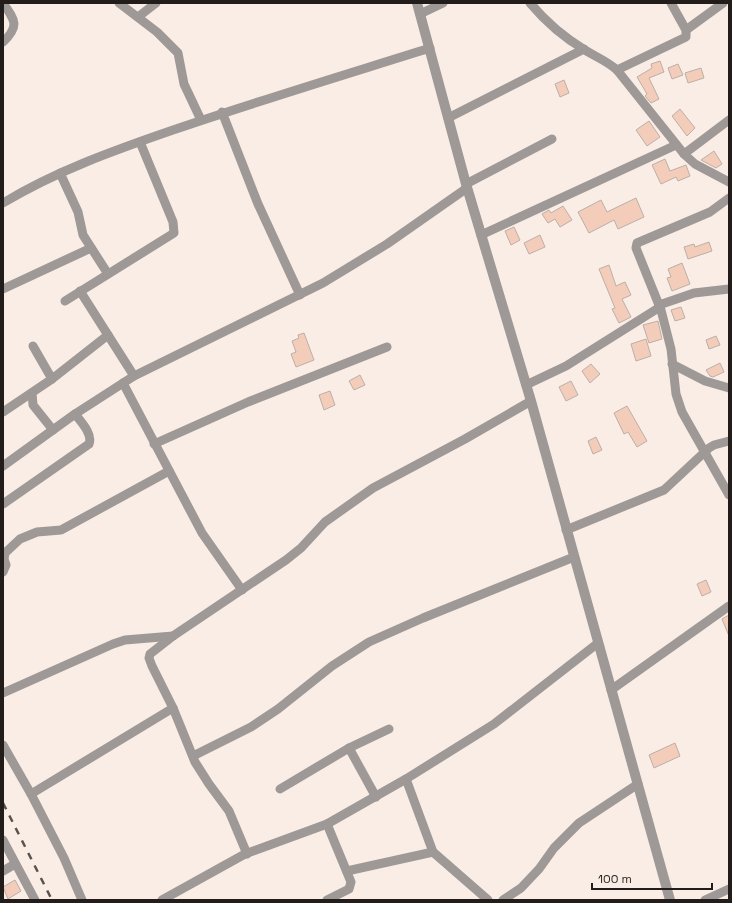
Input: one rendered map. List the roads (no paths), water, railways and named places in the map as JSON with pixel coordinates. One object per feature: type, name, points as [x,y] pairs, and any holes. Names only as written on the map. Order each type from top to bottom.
[{"type":"street","points":[[3,42],[11,35],[15,26],[14,20],[4,3]]},
{"type":"street","points":[[119,3],[168,41],[178,53],[184,84],[201,120]]},
{"type":"street","points":[[138,17],[156,3]]},
{"type":"street","points":[[418,3],[466,186],[526,385],[670,900]]},
{"type":"street","points":[[420,14],[443,3]]},
{"type":"street","points":[[530,3],[543,19],[558,32],[610,64],[684,154],[701,167],[729,182]]},
{"type":"street","points":[[616,70],[686,37],[686,30],[671,3]]},
{"type":"street","points":[[686,30],[723,3]]},
{"type":"street","points":[[3,203],[60,173],[222,112],[430,48]]},
{"type":"street","points":[[448,118],[584,49]]},
{"type":"street","points":[[222,112],[258,204],[300,295]]},
{"type":"street","points":[[684,154],[729,120]]},
{"type":"street","points":[[3,466],[75,414],[134,376],[300,295],[359,262],[466,186],[552,139]]},
{"type":"street","points":[[65,301],[170,237],[175,230],[140,142]]},
{"type":"street","points":[[481,235],[676,145]]},
{"type":"street","points":[[60,173],[78,212],[84,235],[108,274]]},
{"type":"street","points":[[729,198],[710,212],[636,244],[660,306],[671,349],[676,394],[682,412],[729,495]]},
{"type":"street","points":[[3,289],[91,248]]},
{"type":"street","points":[[526,385],[566,366],[660,306],[694,293],[729,289]]},
{"type":"street","points":[[80,291],[134,376]]},
{"type":"street","points":[[3,412],[52,379],[108,335]]},
{"type":"street","points":[[33,346],[52,379]]},
{"type":"street","points":[[154,444],[248,402],[387,348]]},
{"type":"street","points":[[672,364],[705,381],[729,388]]},
{"type":"street","points":[[123,383],[202,533],[242,590]]},
{"type":"street","points":[[32,393],[32,405]]},
{"type":"street","points":[[247,854],[230,811],[209,784],[193,756],[173,708],[149,658],[150,654],[173,636],[286,560],[301,548],[325,522],[373,488],[465,439],[530,401]]},
{"type":"street","points":[[18,402],[32,405],[53,430]]},
{"type":"street","points":[[3,504],[89,444],[89,435],[75,414]]},
{"type":"street","points":[[566,530],[664,490],[705,451],[714,445],[729,441]]},
{"type":"street","points":[[3,572],[6,565],[4,559],[5,553],[20,539],[37,532],[61,530],[169,471]]},
{"type":"street","points":[[193,756],[251,727],[278,709],[332,666],[369,642],[423,618],[574,557]]},
{"type":"street","points":[[612,690],[729,606]]},
{"type":"street","points":[[3,693],[113,644],[125,640],[173,636]]},
{"type":"street","points":[[162,900],[247,854],[327,824],[376,797],[494,724],[598,643]]},
{"type":"street","points":[[32,794],[173,708]]},
{"type":"street","points":[[280,789],[349,748],[389,728]]},
{"type":"street","points":[[3,745],[32,794],[64,858],[82,900]]},
{"type":"street","points":[[349,748],[376,797]]},
{"type":"street","points":[[406,779],[433,852],[488,900]]},
{"type":"street","points":[[503,900],[530,878],[554,848],[580,823],[638,784]]},
{"type":"street","points":[[327,824],[347,871],[351,886],[327,900]]},
{"type":"street","points":[[3,840],[34,900]]},
{"type":"street","points":[[347,871],[433,852]]},
{"type":"street","points":[[3,871],[16,864]]},
{"type":"street","points":[[705,900],[729,889]]},
{"type":"railway","points":[[3,803],[52,900]]}]
